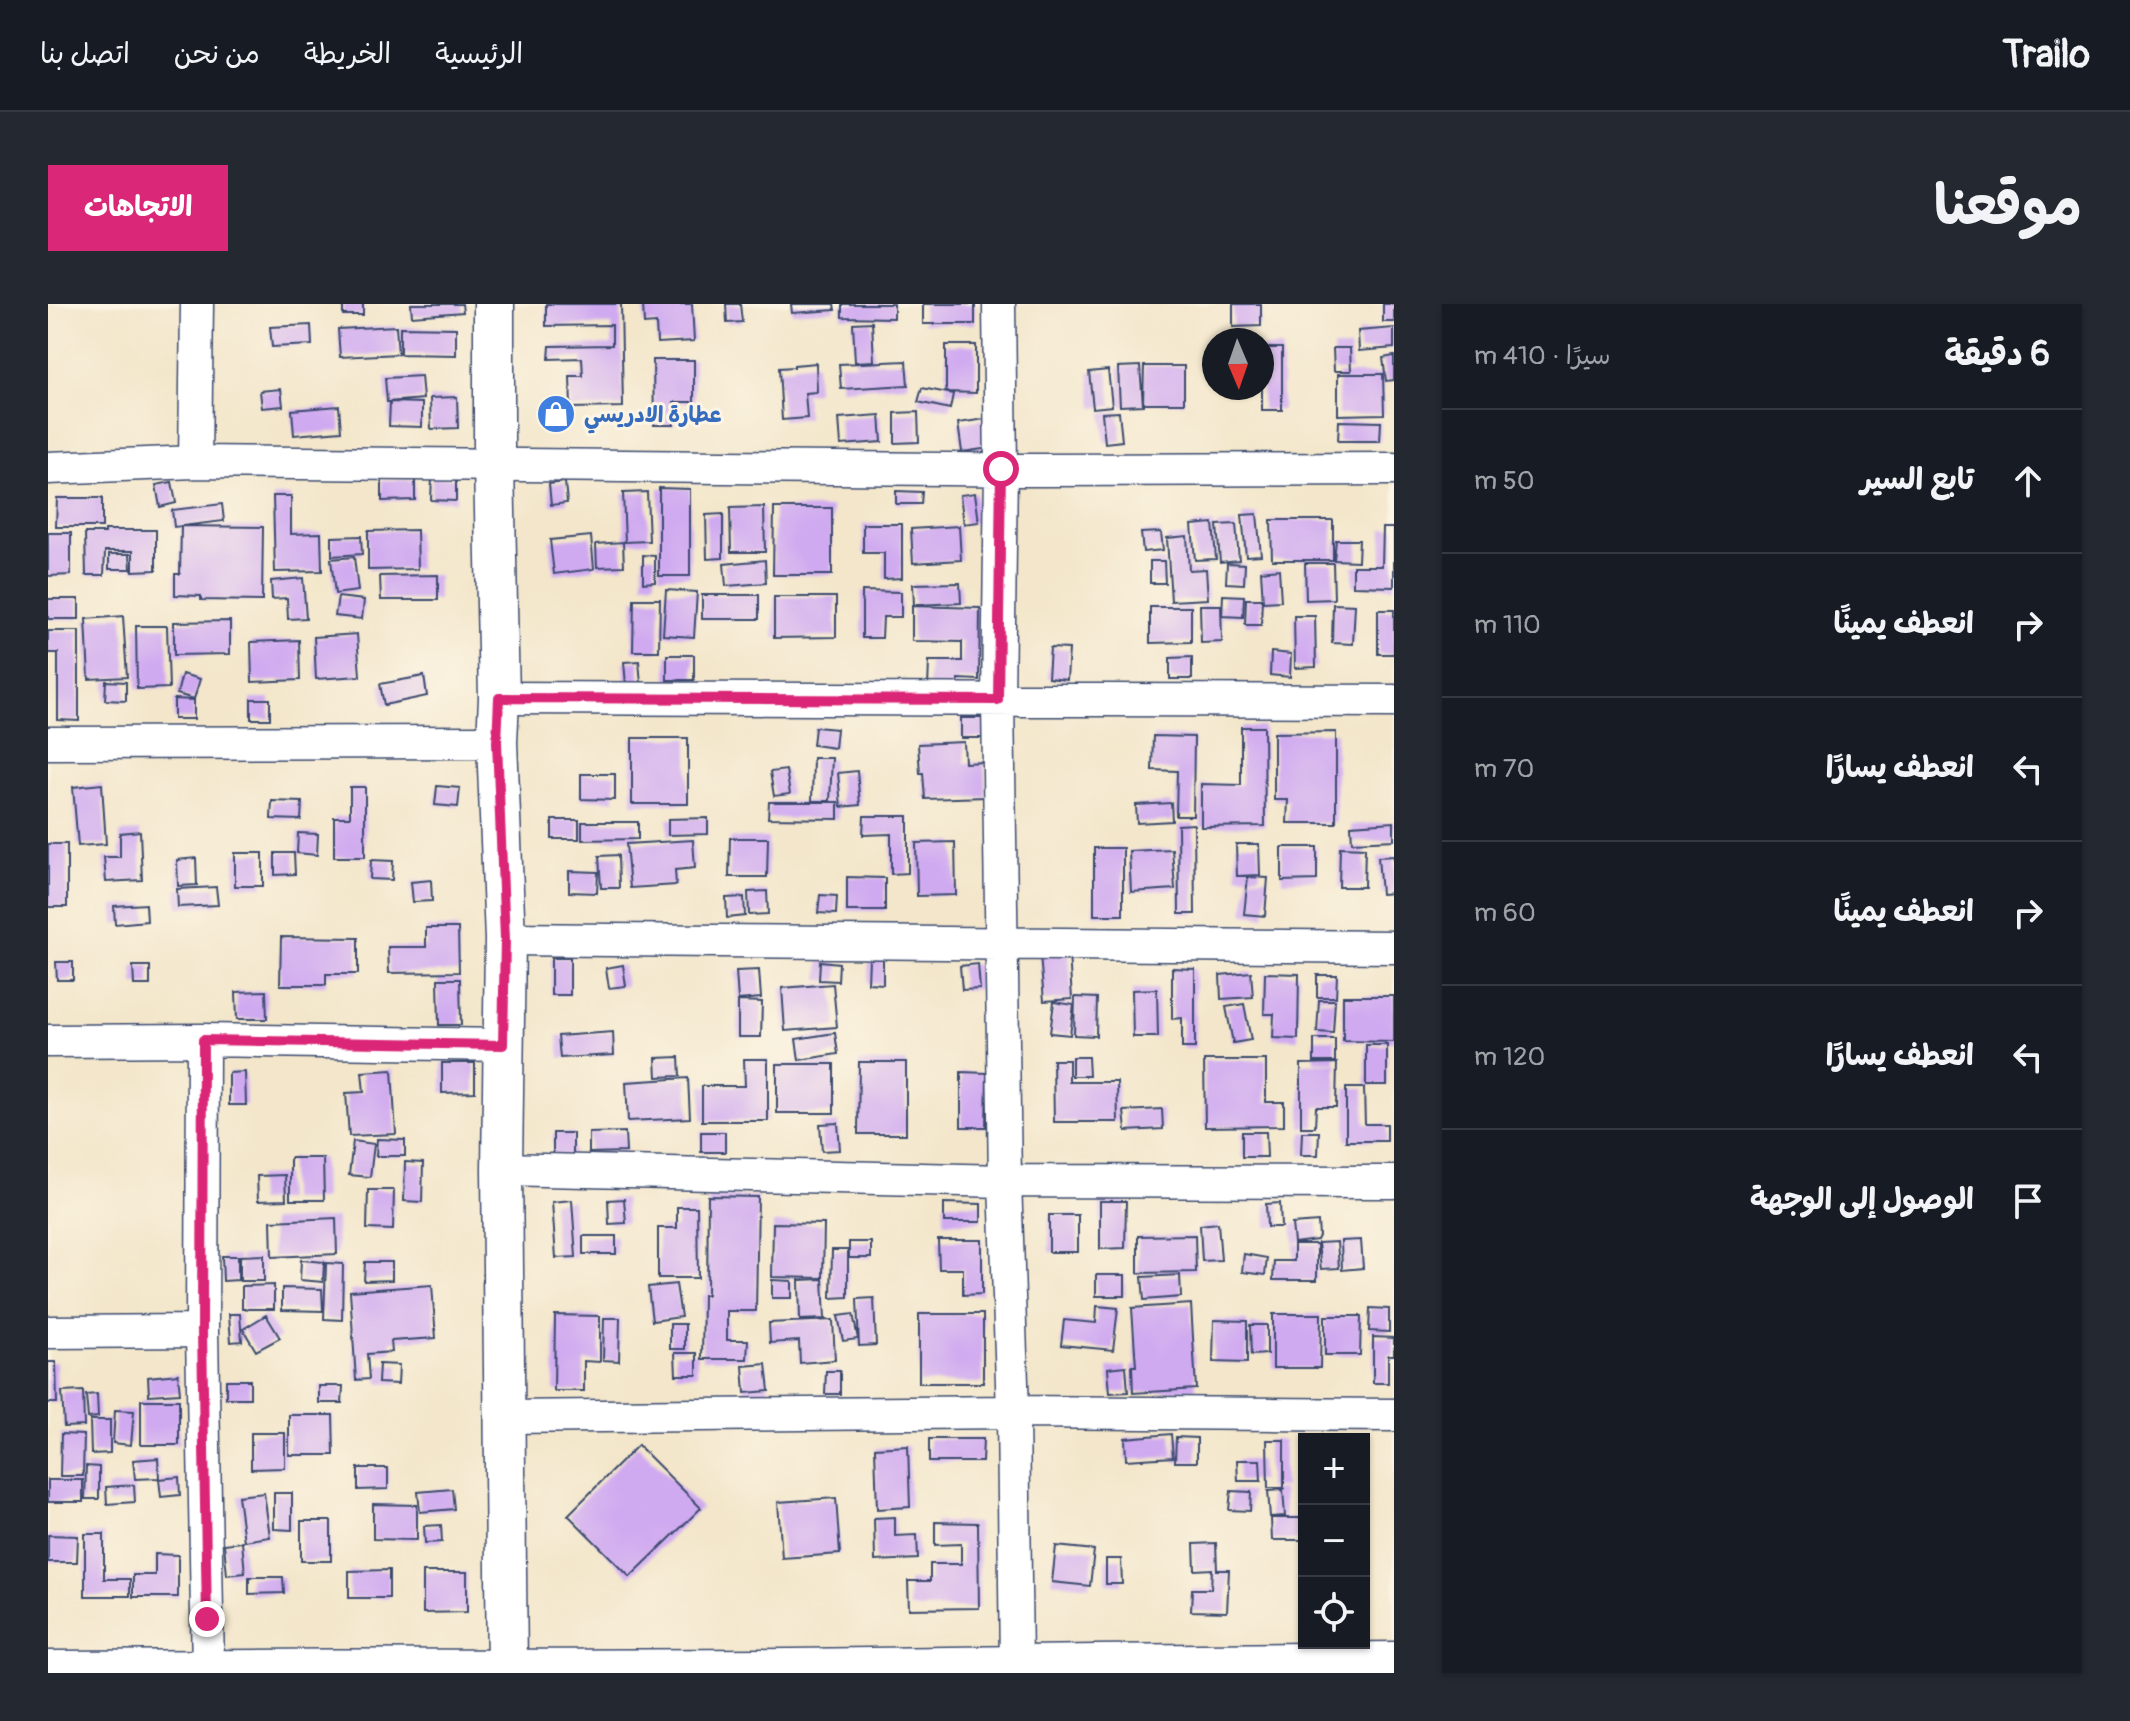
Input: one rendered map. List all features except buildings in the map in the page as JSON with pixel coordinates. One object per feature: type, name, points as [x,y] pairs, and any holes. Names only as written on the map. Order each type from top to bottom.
[{"type":"main road","points":[[48,1673],[790,1672],[1394,1664]]},
{"type":"street","points":[[195,462],[197,304]]},
{"type":"street","points":[[494,304],[497,742],[505,939],[502,1169],[507,1671]]},
{"type":"street","points":[[999,304],[1001,469],[998,700],[1016,1667]]},
{"type":"street","points":[[48,468],[195,462],[1394,469]]},
{"type":"street","points":[[499,698],[1394,701]]},
{"type":"street","points":[[48,743],[497,742]]},
{"type":"street","points":[[505,939],[1394,947]]},
{"type":"street","points":[[203,1040],[202,1331],[208,1671]]},
{"type":"street","points":[[48,1041],[503,1045]]},
{"type":"street","points":[[502,1169],[1005,1181],[1394,1182]]},
{"type":"street","points":[[48,1332],[202,1331]]},
{"type":"street","points":[[505,1417],[1013,1412],[1394,1415]]},
{"type":"place","name":"عطارة الادريسي","points":[[556,414]]},
{"type":"route","points":[[207,1619],[202,1331],[203,1040],[503,1045],[505,939],[497,742],[499,698],[998,700],[1001,469]]}]
